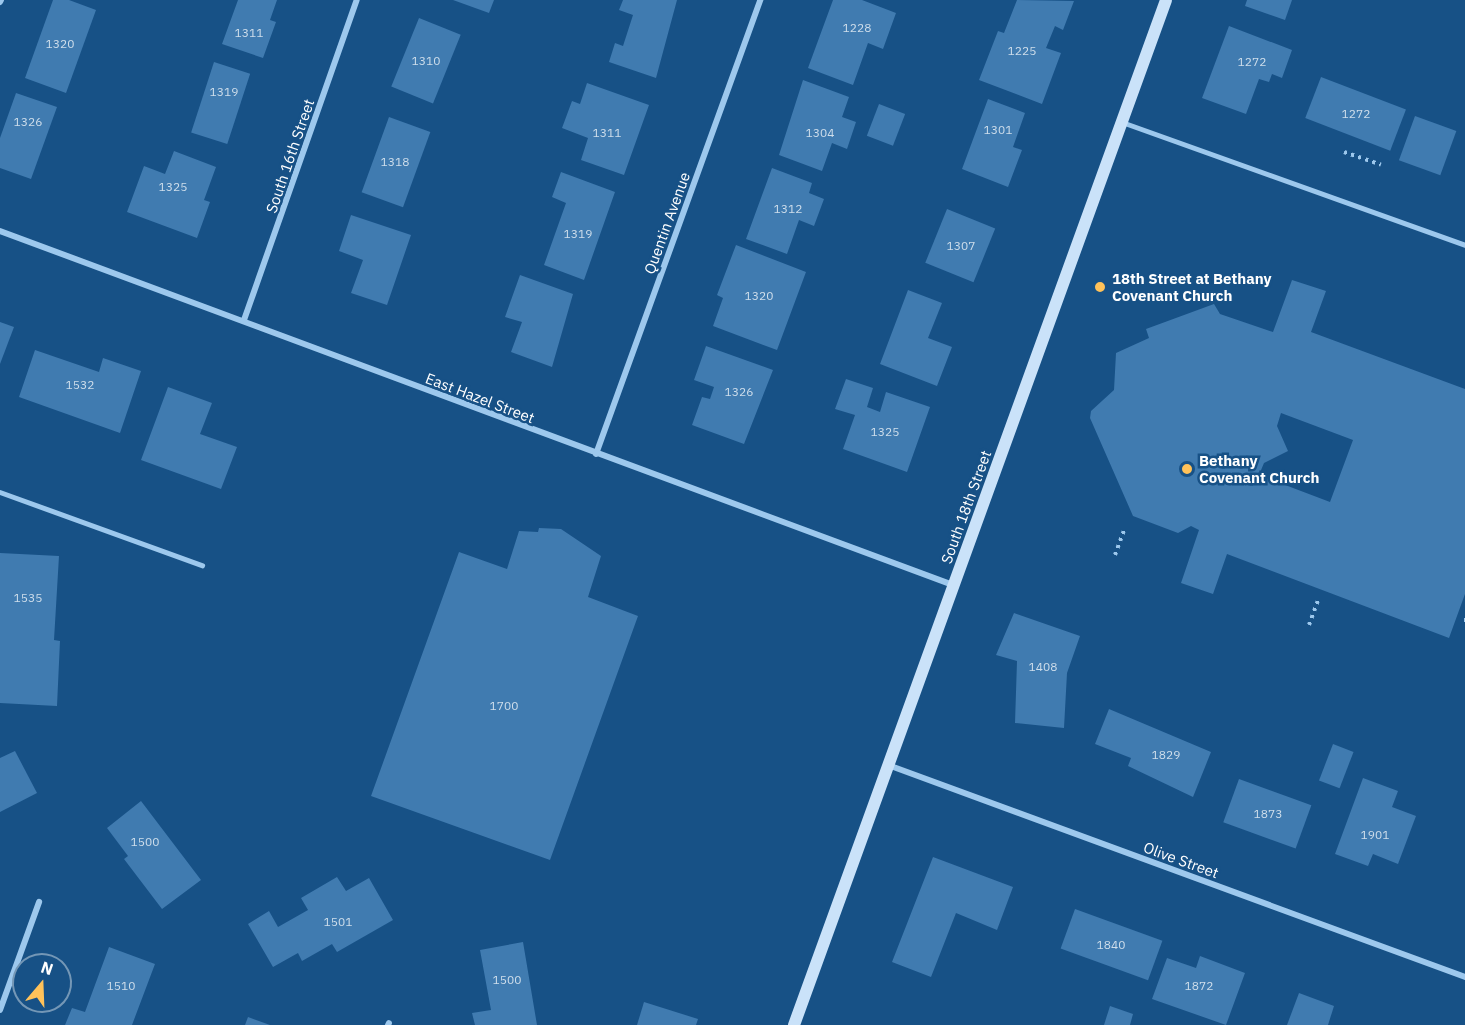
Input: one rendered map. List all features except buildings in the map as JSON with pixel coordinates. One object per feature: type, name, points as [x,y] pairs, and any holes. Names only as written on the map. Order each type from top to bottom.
[{"type":"street","name":"South 16th Street","points":[[244,320],[357,0]]},
{"type":"street","name":"Quentin Avenue","points":[[596,454],[760,0]]},
{"type":"street","name":"South 18th Street","points":[[794,1025],[1166,0]]},
{"type":"street","name":"East Hazel Street","points":[[0,231],[953,585]]},
{"type":"street","name":"Olive Street","points":[[888,765],[1465,977]]},
{"type":"street","points":[[0,1010],[39,902]]},
{"type":"lane","points":[[1122,122],[1465,245]]},
{"type":"lane","points":[[0,492],[202,565]]},
{"type":"path","points":[[1344,152],[1381,165]]},
{"type":"path","points":[[1115,555],[1124,530]]},
{"type":"path","points":[[1309,624],[1318,600]]},
{"type":"place","name":"18th Street at Bethany Covenant Church","points":[[1100,287]]},
{"type":"place","name":"Bethany Covenant Church","points":[[1187,469]]}]
